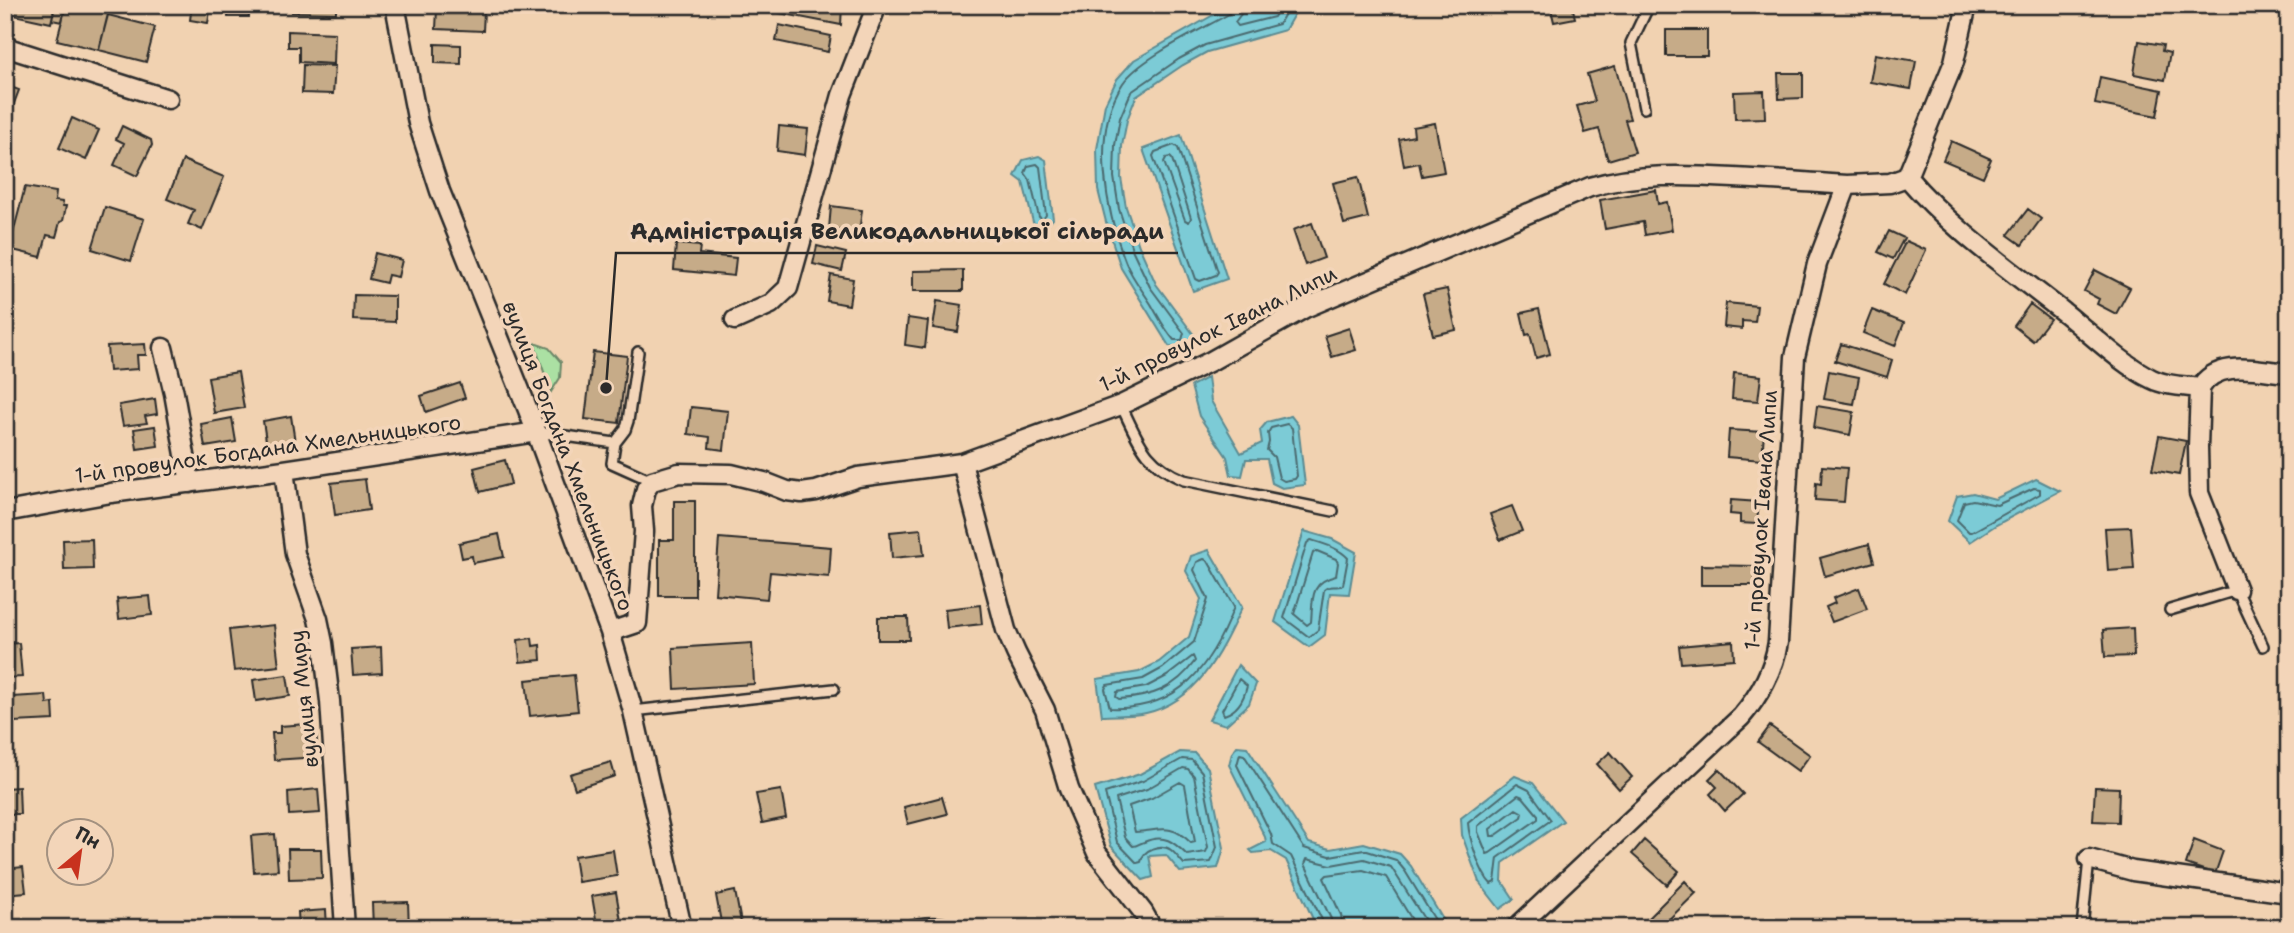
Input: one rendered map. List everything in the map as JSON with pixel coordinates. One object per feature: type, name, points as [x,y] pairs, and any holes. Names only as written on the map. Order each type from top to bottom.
[{"type":"street","name":"вулиця Богдана Хмельницького","points":[[395,5],[418,123],[436,180],[537,432],[610,632],[633,711],[682,928]]},
{"type":"street","points":[[735,320],[771,304],[788,288],[842,95],[877,5]]},
{"type":"street","points":[[1967,5],[1954,62],[1907,177],[1921,194],[1970,237],[2131,365],[2159,383],[2200,388]]},
{"type":"street","points":[[5,47],[167,99]]},
{"type":"street","name":"1-й провулок Івана Липи","points":[[652,481],[679,473],[731,474],[802,493],[858,477],[962,463],[1121,405],[1211,361],[1305,308],[1590,187],[1611,181],[1631,177],[1683,175],[1847,185],[1890,183],[1907,177]]},
{"type":"street","name":"1-й провулок Івана Липи","points":[[1516,928],[1741,717],[1750,707],[1771,668],[1778,642],[1795,357],[1817,264],[1847,185]]},
{"type":"street","points":[[163,348],[190,483]]},
{"type":"street","points":[[2236,590],[2199,493],[2200,388],[2207,377],[2227,368],[2289,373]]},
{"type":"street","name":"1-й провулок Богдана Хмельницького","points":[[5,512],[110,493],[537,432]]},
{"type":"street","points":[[962,463],[1006,630],[1045,710],[1069,789],[1097,853],[1143,912],[1152,928]]},
{"type":"street","name":"вулиця Миру","points":[[284,470],[295,554],[318,619],[324,654],[330,701],[345,928]]},
{"type":"street","points":[[610,632],[637,623],[645,531],[642,506],[646,489],[652,481]]},
{"type":"street","points":[[2089,859],[2133,871],[2289,893]]},
{"type":"lane","points":[[1644,108],[1632,43],[1649,5]]},
{"type":"lane","points":[[638,352],[628,421],[615,443],[612,463],[652,481]]},
{"type":"lane","points":[[1121,405],[1149,457],[1167,472],[1185,480],[1333,511]]},
{"type":"lane","points":[[537,432],[615,443]]},
{"type":"lane","points":[[2170,610],[2236,590],[2263,646]]},
{"type":"lane","points":[[633,711],[834,689]]},
{"type":"lane","points":[[2082,928],[2089,859]]},
{"type":"lane","points":[[902,928],[935,922],[960,928]]},
{"type":"green space","points":[[534,343],[549,348],[561,362],[560,378],[551,392]]},
{"type":"water","points":[[1231,5],[1290,5],[1297,9],[1285,30],[1207,52],[1136,97],[1127,120],[1122,146],[1121,178],[1126,207],[1139,246],[1156,284],[1194,335],[1185,348],[1169,346],[1121,268],[1106,222],[1098,190],[1097,149],[1105,104],[1117,79],[1134,60]]},
{"type":"water","points":[[1181,135],[1227,279],[1193,291],[1143,149]]},
{"type":"water","points":[[1039,156],[1046,160],[1053,219],[1044,229],[1033,222],[1023,182],[1015,176],[1023,160]]},
{"type":"water","points":[[1208,377],[1211,401],[1241,453],[1262,443],[1260,430],[1267,422],[1291,416],[1298,425],[1305,485],[1282,488],[1272,483],[1267,459],[1246,459],[1242,476],[1231,475],[1227,457],[1199,416],[1191,386]]},
{"type":"water","points":[[2036,479],[2060,491],[1970,542],[1948,521],[1957,496],[1973,493],[1995,499]]},
{"type":"water","points":[[1304,531],[1332,539],[1356,552],[1349,594],[1330,593],[1325,635],[1309,647],[1275,622]]},
{"type":"water","points":[[1209,550],[1242,607],[1216,657],[1194,686],[1164,707],[1141,714],[1102,716],[1097,679],[1139,672],[1159,662],[1189,637],[1201,599],[1186,571],[1191,556]]},
{"type":"water","points":[[1238,665],[1256,684],[1249,704],[1226,725],[1209,720]]},
{"type":"water","points":[[1237,746],[1247,747],[1309,843],[1330,849],[1364,843],[1400,854],[1411,866],[1448,928],[1317,928],[1286,860],[1271,851],[1253,853],[1250,850],[1266,842],[1229,765]]},
{"type":"water","points":[[1180,752],[1195,753],[1208,768],[1224,848],[1218,868],[1180,872],[1166,855],[1149,856],[1153,877],[1143,880],[1111,846],[1095,788],[1140,774]]},
{"type":"water","points":[[1515,776],[1533,783],[1563,821],[1503,863],[1502,881],[1514,899],[1500,909],[1479,882],[1462,835],[1461,818]]},
{"type":"building","points":[[5,5],[55,5],[51,23],[5,13]]},
{"type":"building","points":[[55,5],[66,5],[62,22],[52,20]]},
{"type":"building","points":[[66,5],[110,6],[99,50],[57,40]]},
{"type":"building","points":[[192,5],[211,5],[208,23],[190,20]]},
{"type":"building","points":[[228,5],[249,5],[249,17],[228,17]]},
{"type":"building","points":[[292,5],[336,5],[336,13],[292,12]]},
{"type":"building","points":[[779,5],[842,5],[841,25],[779,13]]},
{"type":"building","points":[[1550,5],[1572,5],[1575,18],[1554,22]]},
{"type":"building","points":[[1677,5],[1707,5],[1707,11],[1677,11]]},
{"type":"building","points":[[437,9],[484,11],[483,31],[436,29]]},
{"type":"building","points":[[108,15],[155,27],[146,62],[99,50]]},
{"type":"building","points":[[779,25],[831,36],[828,52],[776,41]]},
{"type":"building","points":[[1666,30],[1707,30],[1707,56],[1666,56]]},
{"type":"building","points":[[288,31],[335,33],[334,64],[299,62],[299,47],[288,47]]},
{"type":"building","points":[[2139,41],[2163,45],[2162,51],[2170,53],[2165,80],[2134,74]]},
{"type":"building","points":[[435,44],[461,45],[461,64],[435,63]]},
{"type":"building","points":[[1875,54],[1916,61],[1911,89],[1870,82]]},
{"type":"building","points":[[303,65],[335,66],[333,94],[302,93]]},
{"type":"building","points":[[1615,66],[1630,119],[1625,120],[1635,152],[1608,160],[1599,129],[1585,133],[1577,106],[1595,101],[1587,74]]},
{"type":"building","points":[[1778,73],[1803,73],[1803,98],[1779,99]]},
{"type":"building","points":[[2100,77],[2162,90],[2157,116],[2095,104]]},
{"type":"building","points":[[5,85],[19,90],[10,114],[5,112]]},
{"type":"building","points":[[1764,91],[1765,118],[1735,119],[1734,92]]},
{"type":"building","points":[[72,118],[99,130],[86,160],[59,148]]},
{"type":"building","points":[[1435,123],[1444,172],[1422,176],[1419,163],[1404,166],[1399,139],[1414,136],[1413,127]]},
{"type":"building","points":[[122,126],[151,140],[152,145],[137,176],[114,165],[124,143],[116,139]]},
{"type":"building","points":[[779,126],[808,129],[805,155],[777,151]]},
{"type":"building","points":[[1951,141],[1991,159],[1983,177],[1943,160]]},
{"type":"building","points":[[183,160],[224,177],[202,230],[188,224],[194,210],[167,199]]},
{"type":"building","points":[[1358,177],[1368,218],[1344,224],[1333,183]]},
{"type":"building","points":[[25,187],[56,192],[55,201],[66,206],[56,237],[47,235],[41,257],[9,249]]},
{"type":"building","points":[[1656,190],[1658,204],[1667,202],[1672,230],[1645,235],[1643,222],[1605,229],[1600,200]]},
{"type":"building","points":[[831,206],[862,210],[859,233],[829,229]]},
{"type":"building","points":[[105,207],[144,219],[131,261],[92,249]]},
{"type":"building","points":[[2028,209],[2041,219],[2022,245],[2008,235]]},
{"type":"building","points":[[1312,223],[1324,258],[1305,265],[1293,230]]},
{"type":"building","points":[[1889,231],[1904,238],[1893,259],[1878,252]]},
{"type":"building","points":[[1906,241],[1926,250],[1905,295],[1884,284]]},
{"type":"building","points":[[676,244],[700,246],[699,254],[736,258],[734,276],[674,270]]},
{"type":"building","points":[[817,246],[846,253],[842,271],[813,264]]},
{"type":"building","points":[[375,253],[402,260],[398,277],[388,275],[386,283],[369,279]]},
{"type":"building","points":[[963,270],[963,291],[913,291],[913,271]]},
{"type":"building","points":[[2095,270],[2130,288],[2116,314],[2097,304],[2099,299],[2084,291]]},
{"type":"building","points":[[831,275],[853,279],[849,305],[827,301]]},
{"type":"building","points":[[1447,289],[1456,330],[1433,335],[1423,294]]},
{"type":"building","points":[[354,295],[395,296],[395,322],[353,320]]},
{"type":"building","points":[[937,301],[962,305],[958,332],[933,328]]},
{"type":"building","points":[[1726,303],[1757,306],[1755,322],[1742,321],[1742,329],[1724,327]]},
{"type":"building","points":[[2030,304],[2050,319],[2033,341],[2014,326]]},
{"type":"building","points":[[1539,309],[1550,354],[1536,358],[1530,334],[1526,335],[1521,313]]},
{"type":"building","points":[[1872,310],[1904,323],[1895,346],[1863,333]]},
{"type":"building","points":[[908,318],[928,321],[925,348],[905,345]]},
{"type":"building","points":[[1349,328],[1356,350],[1332,357],[1325,336]]},
{"type":"building","points":[[145,344],[146,355],[137,355],[138,369],[109,371],[107,346]]},
{"type":"building","points":[[1841,344],[1892,360],[1887,377],[1835,361]]},
{"type":"building","points":[[593,352],[627,356],[619,423],[585,419]]},
{"type":"building","points":[[1829,371],[1859,377],[1854,404],[1824,399]]},
{"type":"building","points":[[238,372],[244,408],[214,413],[208,377]]},
{"type":"building","points":[[1734,373],[1761,376],[1758,401],[1732,399]]},
{"type":"building","points":[[460,383],[465,398],[426,412],[421,396]]},
{"type":"building","points":[[155,399],[157,414],[145,416],[147,423],[123,426],[119,405]]},
{"type":"building","points":[[1817,406],[1854,412],[1850,435],[1814,428]]},
{"type":"building","points":[[691,407],[728,411],[724,450],[709,448],[710,437],[688,434]]},
{"type":"building","points":[[291,416],[295,442],[267,447],[263,421]]},
{"type":"building","points":[[232,418],[236,442],[205,447],[201,424]]},
{"type":"building","points":[[155,426],[158,446],[137,449],[134,429]]},
{"type":"building","points":[[1729,430],[1764,432],[1762,460],[1727,457]]},
{"type":"building","points":[[2159,436],[2186,441],[2179,475],[2152,470]]},
{"type":"building","points":[[505,460],[511,484],[480,492],[474,468]]},
{"type":"building","points":[[1822,466],[1847,468],[1844,502],[1815,500],[1816,483],[1821,484]]},
{"type":"building","points":[[365,479],[369,510],[335,515],[331,483]]},
{"type":"building","points":[[1731,500],[1759,502],[1757,524],[1740,523],[1740,515],[1730,514]]},
{"type":"building","points":[[674,501],[695,501],[695,596],[659,596],[659,540],[674,540]]},
{"type":"building","points":[[1512,506],[1522,531],[1500,540],[1490,514]]},
{"type":"building","points":[[2131,527],[2134,569],[2108,571],[2105,528]]},
{"type":"building","points":[[921,529],[924,555],[892,558],[890,532]]},
{"type":"building","points":[[499,534],[504,557],[473,563],[472,556],[462,558],[459,543]]},
{"type":"building","points":[[719,538],[831,547],[829,577],[770,572],[767,599],[715,594]]},
{"type":"building","points":[[92,539],[93,569],[64,570],[63,540]]},
{"type":"building","points":[[1869,544],[1874,562],[1825,576],[1820,558]]},
{"type":"building","points":[[1701,565],[1755,566],[1755,585],[1701,585]]},
{"type":"building","points":[[1859,588],[1867,609],[1832,622],[1826,607],[1835,603],[1833,598]]},
{"type":"building","points":[[150,596],[152,615],[119,619],[117,599]]},
{"type":"building","points":[[980,605],[982,624],[947,628],[945,609]]},
{"type":"building","points":[[878,617],[908,617],[909,640],[878,640]]},
{"type":"building","points":[[274,625],[279,666],[234,671],[229,630]]},
{"type":"building","points":[[2133,628],[2134,656],[2105,657],[2103,630]]},
{"type":"building","points":[[532,638],[533,646],[540,645],[541,660],[520,662],[518,640]]},
{"type":"building","points":[[1733,641],[1734,659],[1681,663],[1679,646]]},
{"type":"building","points":[[19,643],[22,677],[5,678],[5,644]]},
{"type":"building","points":[[752,643],[754,684],[675,689],[673,648]]},
{"type":"building","points":[[381,647],[382,673],[353,675],[351,649]]},
{"type":"building","points":[[287,675],[290,696],[256,701],[253,680]]},
{"type":"building","points":[[574,675],[578,711],[530,716],[526,680]]},
{"type":"building","points":[[46,695],[47,704],[53,703],[54,720],[14,722],[12,697]]},
{"type":"building","points":[[307,724],[307,730],[316,729],[318,757],[274,760],[272,733],[280,733],[280,726]]},
{"type":"building","points":[[1770,726],[1810,755],[1798,771],[1758,742]]},
{"type":"building","points":[[1610,752],[1632,777],[1619,789],[1597,764]]},
{"type":"building","points":[[611,762],[615,776],[575,789],[570,774]]},
{"type":"building","points":[[1719,769],[1743,794],[1725,811],[1710,794],[1717,787],[1709,779]]},
{"type":"building","points":[[19,787],[20,814],[5,814],[5,788]]},
{"type":"building","points":[[2095,787],[2119,788],[2118,822],[2093,821]]},
{"type":"building","points":[[318,789],[320,813],[289,815],[288,792]]},
{"type":"building","points":[[781,790],[786,818],[762,823],[756,794]]},
{"type":"building","points":[[942,797],[947,814],[908,824],[904,807]]},
{"type":"building","points":[[275,834],[278,870],[254,872],[251,836]]},
{"type":"building","points":[[1644,840],[1679,871],[1667,885],[1632,854]]},
{"type":"building","points":[[2194,840],[2223,851],[2215,874],[2186,864]]},
{"type":"building","points":[[288,849],[321,849],[322,878],[289,879]]},
{"type":"building","points":[[613,850],[617,876],[578,882],[574,856]]},
{"type":"building","points":[[23,867],[26,892],[5,894],[5,869]]},
{"type":"building","points":[[1685,881],[1696,893],[1660,928],[1642,928],[1640,926]]},
{"type":"building","points":[[735,891],[742,928],[722,928],[716,895]]},
{"type":"building","points":[[616,892],[621,921],[597,925],[592,896]]},
{"type":"building","points":[[408,902],[409,928],[373,928],[372,903]]},
{"type":"building","points":[[326,910],[327,928],[299,928],[298,912]]},
{"type":"place","name":"Адміністрація Великодальницької сільради","points":[[606,388]]}]
